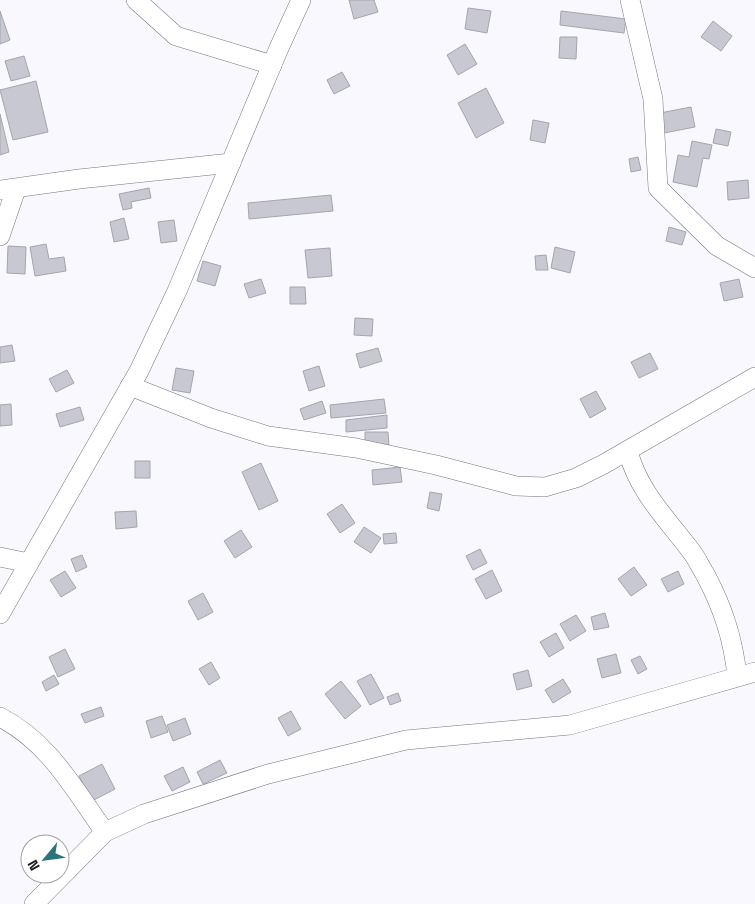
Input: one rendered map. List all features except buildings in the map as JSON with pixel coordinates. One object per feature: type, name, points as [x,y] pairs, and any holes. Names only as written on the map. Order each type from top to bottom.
[{"type":"street","points":[[136,0],[176,36],[272,65]]},
{"type":"street","points":[[0,614],[139,371],[177,291],[301,0]]},
{"type":"street","points":[[630,0],[653,99],[658,188],[717,246],[755,268]]},
{"type":"street","points":[[0,236],[8,189],[79,179],[231,163]]},
{"type":"street","points":[[130,386],[211,418],[268,436],[356,448],[436,465],[516,486],[544,487],[576,478],[628,451],[755,378]]},
{"type":"street","points":[[34,904],[105,832],[144,814],[268,774],[406,740],[570,725],[746,674],[735,655],[729,628],[716,595],[693,553],[643,488],[631,464],[628,451]]},
{"type":"street","points":[[0,557],[29,563]]},
{"type":"street","points":[[0,716],[30,735],[48,753],[105,832]]}]
